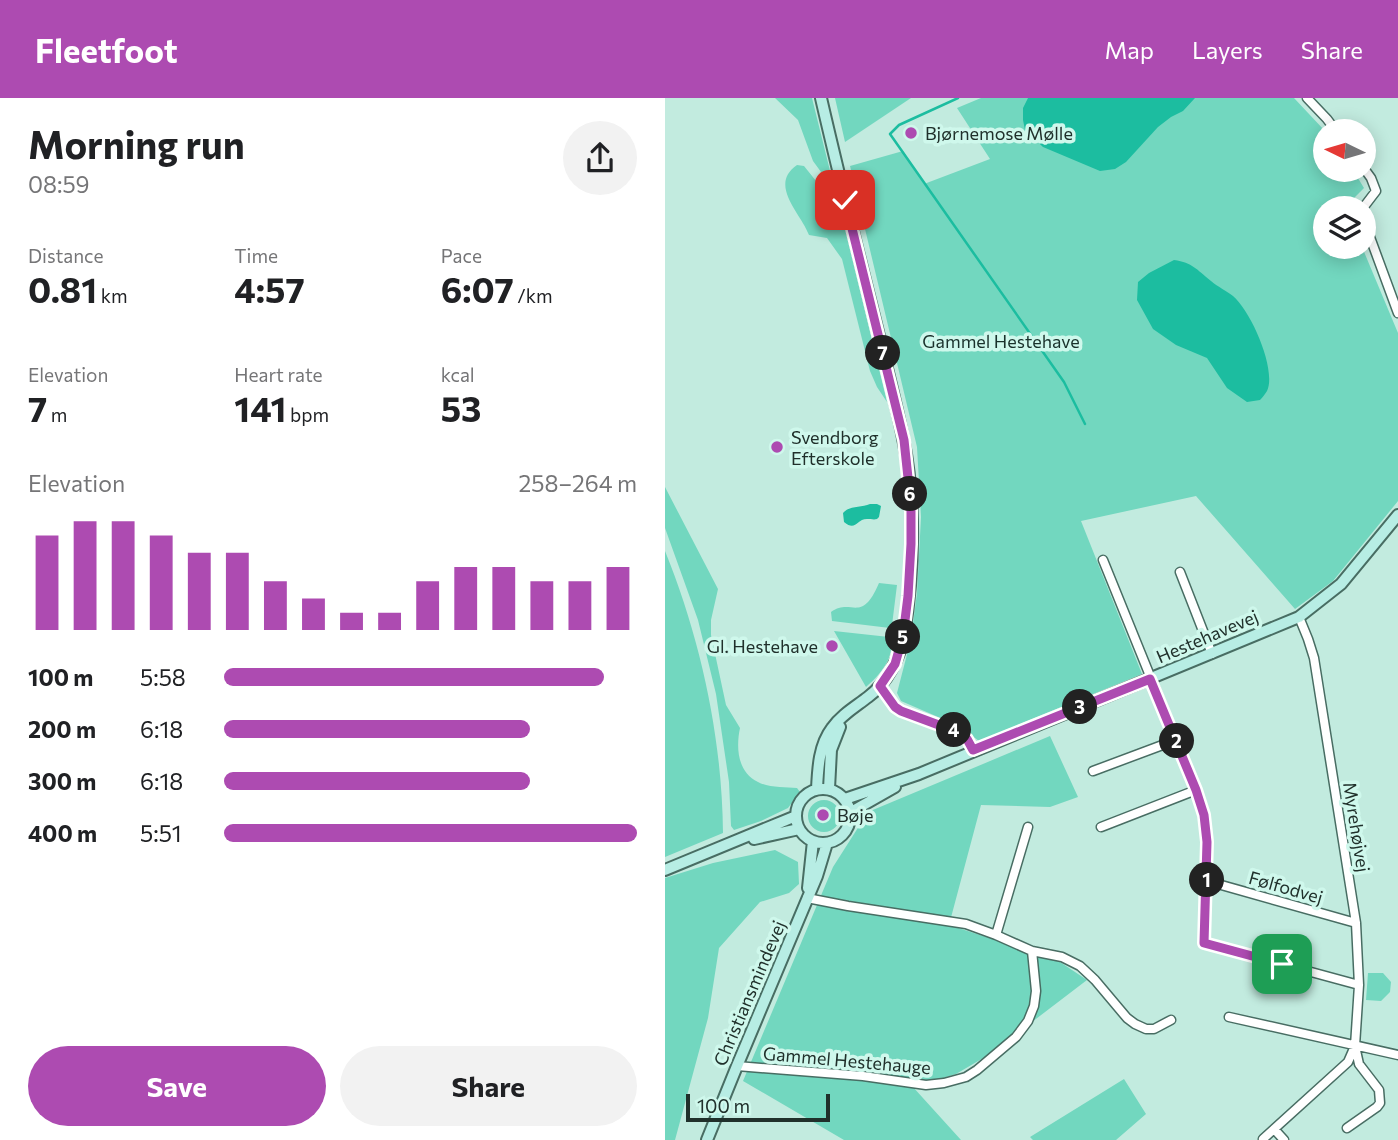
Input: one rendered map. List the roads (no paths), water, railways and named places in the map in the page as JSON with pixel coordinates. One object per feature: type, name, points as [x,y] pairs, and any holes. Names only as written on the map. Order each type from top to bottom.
[{"type":"street","points":[[817,789],[819,759],[831,729],[846,713],[880,686],[895,664],[905,623],[911,544],[911,506],[904,440],[821,98]]},
{"type":"street","points":[[1307,98],[1327,119]]},
{"type":"street","points":[[1376,253],[1398,313]]},
{"type":"street","name":"Hestehavevej","points":[[851,812],[919,774],[973,750],[1299,617],[1341,583],[1398,515]]},
{"type":"street","points":[[1103,560],[1204,815],[1207,842],[1204,943],[1359,985]]},
{"type":"street","points":[[1180,572],[1212,654]]},
{"type":"street","name":"Myrehøjvej","points":[[1299,617],[1314,658],[1356,923],[1359,985],[1355,1046],[1359,1064],[1381,1096],[1377,1107],[1347,1128]]},
{"type":"street","points":[[880,686],[895,707],[955,731],[967,739],[973,750]]},
{"type":"street","points":[[829,789],[831,750],[846,713]]},
{"type":"street","points":[[1093,771],[1176,740]]},
{"type":"street","name":"Hestehavevej","points":[[845,799],[919,774]]},
{"type":"street","points":[[829,789],[838,792],[845,799],[851,812],[850,822],[847,830],[835,841],[813,841],[799,829],[797,810],[802,799],[811,791],[829,789]]},
{"type":"street","points":[[1101,827],[1196,790]]},
{"type":"street","points":[[665,870],[796,816]]},
{"type":"street","points":[[996,935],[1028,827]]},
{"type":"street","points":[[727,844],[799,829]]},
{"type":"street","name":"Christiansmindevej","points":[[807,898],[813,841]]},
{"type":"street","name":"Christiansmindevej","points":[[707,1140],[817,876],[827,843]]},
{"type":"street","name":"Følfodvej","points":[[1207,881],[1356,923]]},
{"type":"street","points":[[807,898],[955,922],[996,935],[1032,951],[1062,957],[1080,966],[1126,1018],[1135,1024],[1154,1029],[1171,1020]]},
{"type":"street","name":"Gammel Hestehauge","points":[[737,1066],[863,1076],[926,1085],[966,1077],[1016,1037],[1028,1021],[1034,1006],[1035,992],[1032,951]]},
{"type":"street","points":[[1229,1017],[1398,1055]]},
{"type":"street","points":[[1263,1139],[1348,1062],[1355,1046]]},
{"type":"street","points":[[1274,1129],[1285,1140]]},
{"type":"waterway","points":[[958,98],[899,125],[890,134],[1064,382],[1085,424]]},
{"type":"place","name":"Bjørnemose Mølle","points":[[911,133]]},
{"type":"place","name":"Svendborg Efterskole","points":[[777,447]]},
{"type":"place","name":"Gl. Hestehave","points":[[832,646]]},
{"type":"place","name":"Bøje","points":[[823,815]]},
{"type":"park label","name":"Gammel Hestehave","points":[[1001,341]]}]
